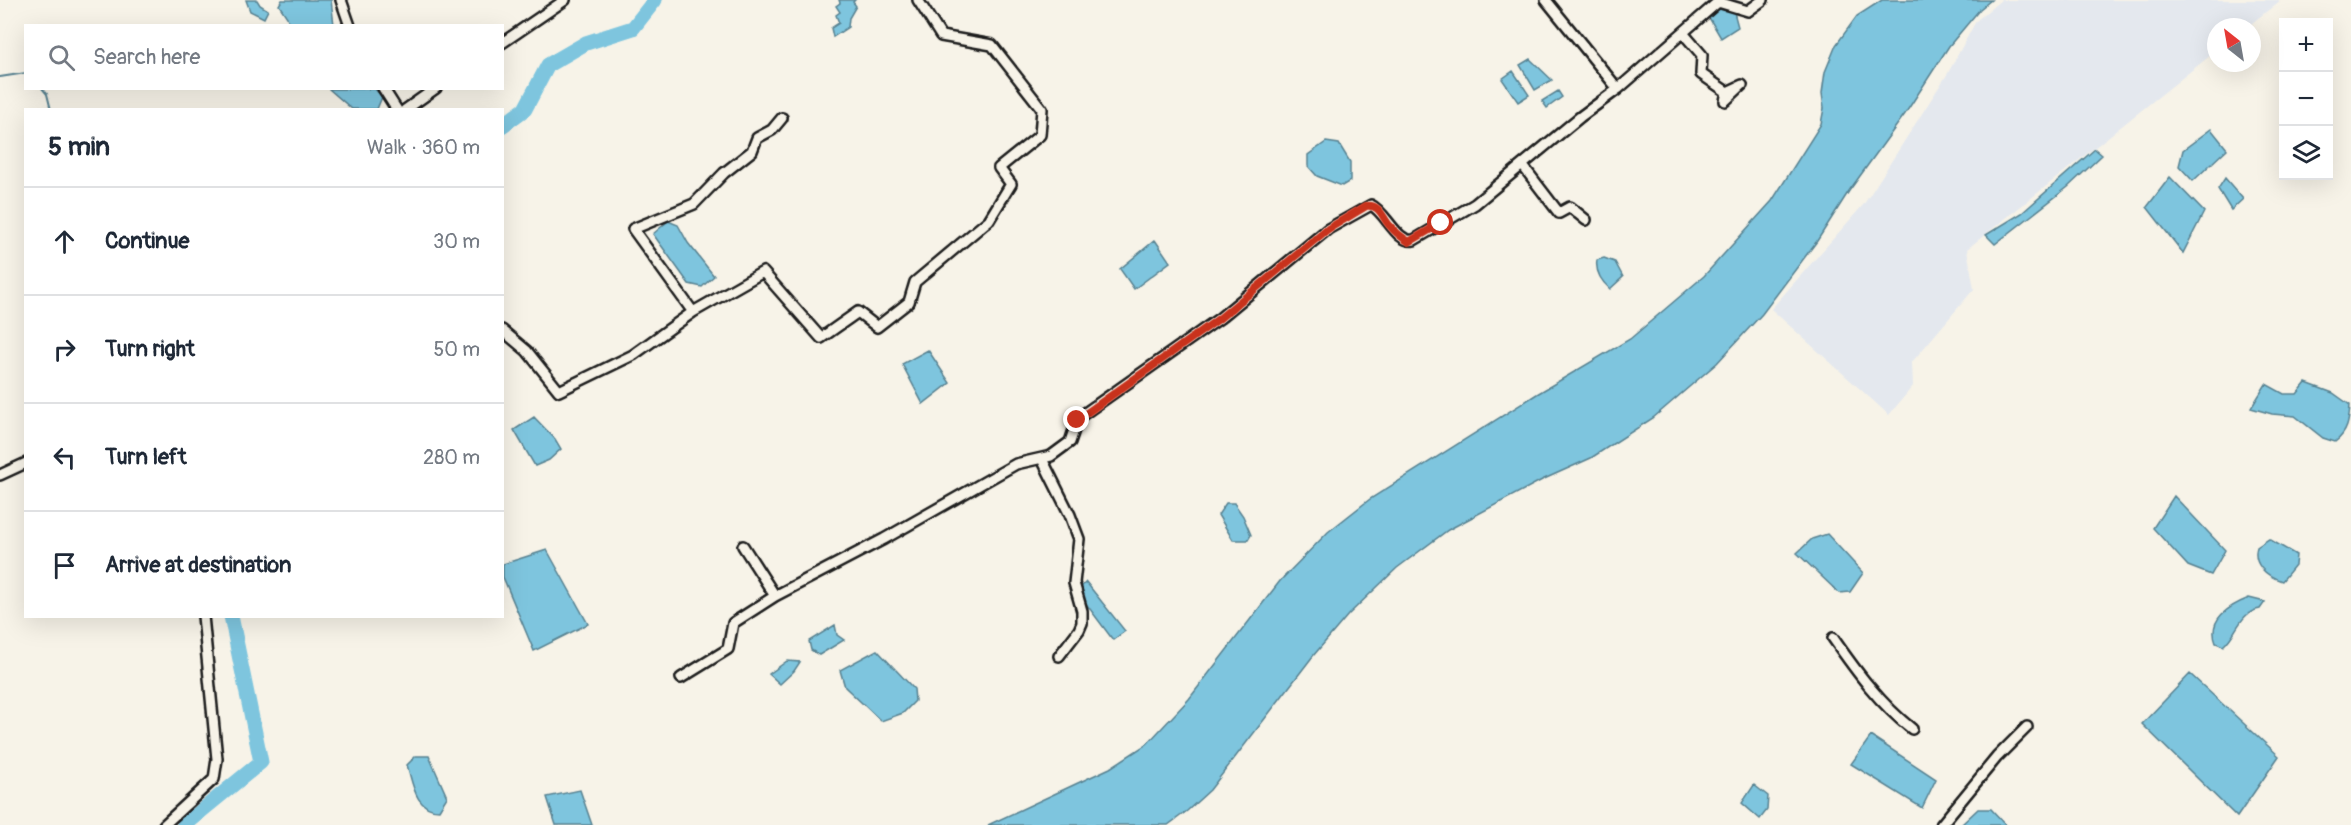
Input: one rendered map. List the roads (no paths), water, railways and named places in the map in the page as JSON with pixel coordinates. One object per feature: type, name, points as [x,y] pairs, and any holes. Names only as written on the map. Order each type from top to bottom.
[{"type":"street","points":[[341,0],[349,24]]},
{"type":"street","points":[[504,43],[565,0]]},
{"type":"street","points":[[504,332],[527,351],[559,391],[633,355],[693,312],[763,272],[821,338],[858,312],[877,327],[909,302],[915,282],[989,220],[1011,184],[999,168],[1040,135],[1042,109],[992,45],[940,36],[918,0]]},
{"type":"street","points":[[1546,0],[1618,89]]},
{"type":"street","points":[[681,678],[728,649],[733,623],[775,596],[884,539],[1016,464],[1051,456],[1070,442],[1078,418],[1220,318],[1328,229],[1371,206],[1379,209],[1389,226],[1405,239],[1409,242],[1414,240],[1475,204],[1580,117],[1618,89],[1718,2],[1748,10],[1763,0]]},
{"type":"street","points":[[1683,33],[1702,55],[1701,74],[1727,92]]},
{"type":"street","points":[[384,90],[396,108]]},
{"type":"street","points":[[408,108],[433,90]]},
{"type":"street","points":[[693,312],[633,229],[694,204],[724,173],[752,151],[757,138],[772,130],[782,118]]},
{"type":"street","points":[[1523,166],[1559,213],[1570,207],[1586,220]]},
{"type":"street","points":[[1042,459],[1070,515],[1079,539],[1074,583],[1082,612],[1082,622],[1079,630],[1059,656]]},
{"type":"street","points":[[0,475],[24,465]]},
{"type":"street","points":[[743,546],[775,596]]},
{"type":"street","points":[[164,825],[214,779],[218,759],[203,618]]},
{"type":"street","points":[[1833,638],[1858,673],[1899,719],[1912,729]]},
{"type":"street","points":[[1941,825],[1997,757],[2027,727]]},
{"type":"water","points":[[246,0],[257,0],[268,10],[264,18],[250,11]]},
{"type":"water","points":[[282,0],[331,0],[334,24],[290,24],[279,5]]},
{"type":"water","points":[[839,0],[855,0],[853,2],[856,6],[849,18],[848,27],[833,37],[831,28],[839,23],[836,15],[840,12],[836,6],[840,3]]},
{"type":"water","points":[[1882,0],[1991,0],[1980,9],[1949,46],[1817,241],[1762,314],[1717,363],[1653,418],[1591,458],[1542,480],[1448,530],[1397,568],[1348,615],[1313,656],[1210,790],[1168,825],[988,825],[1110,768],[1147,744],[1189,699],[1280,581],[1328,532],[1370,499],[1537,394],[1630,339],[1704,276],[1772,201],[1821,124],[1825,72],[1836,45],[1857,16]]},
{"type":"water","points":[[1718,7],[1734,12],[1738,27],[1721,38],[1708,16]]},
{"type":"water","points":[[1530,59],[1552,80],[1535,90],[1520,65]]},
{"type":"water","points":[[1513,71],[1529,95],[1518,102],[1502,79]]},
{"type":"water","points":[[330,90],[376,90],[382,97],[377,108],[351,108]]},
{"type":"water","points":[[1558,91],[1562,97],[1547,108],[1542,101]]},
{"type":"water","points":[[2211,129],[2227,149],[2193,181],[2179,166],[2183,150]]},
{"type":"water","points":[[1326,142],[1339,144],[1350,162],[1350,181],[1342,186],[1317,176],[1308,166],[1308,155]]},
{"type":"water","points":[[2095,149],[2102,155],[2068,187],[1995,244],[1986,235],[2022,213]]},
{"type":"water","points":[[2170,177],[2204,212],[2183,253],[2147,207]]},
{"type":"water","points":[[2225,178],[2243,199],[2231,210],[2218,189]]},
{"type":"water","points":[[668,221],[678,225],[688,243],[714,276],[702,287],[689,284],[653,234]]},
{"type":"water","points":[[1155,240],[1170,262],[1134,289],[1120,269]]},
{"type":"water","points":[[1604,258],[1615,262],[1623,277],[1610,289],[1601,279],[1597,268],[1597,260]]},
{"type":"water","points":[[928,350],[950,383],[923,404],[902,364]]},
{"type":"water","points":[[2306,383],[2333,393],[2350,405],[2347,426],[2335,442],[2323,438],[2295,416],[2272,414],[2251,408],[2266,384],[2284,394],[2297,394]]},
{"type":"water","points":[[534,417],[555,439],[561,449],[549,460],[535,466],[514,430]]},
{"type":"water","points":[[2174,496],[2225,550],[2211,575],[2188,566],[2153,528]]},
{"type":"water","points":[[1226,503],[1234,503],[1243,516],[1251,535],[1248,540],[1233,540],[1218,515]]},
{"type":"water","points":[[1827,534],[1863,573],[1850,592],[1839,593],[1797,553],[1812,539]]},
{"type":"water","points":[[2269,539],[2296,555],[2295,565],[2282,581],[2266,573],[2258,564],[2257,547]]},
{"type":"water","points":[[547,550],[588,624],[534,651],[504,579],[504,564]]},
{"type":"water","points":[[1086,582],[1125,631],[1113,640],[1081,597],[1080,588]]},
{"type":"water","points":[[2249,598],[2265,602],[2260,609],[2253,611],[2243,619],[2223,646],[2216,643],[2214,635],[2217,620],[2227,609]]},
{"type":"water","points":[[835,625],[837,635],[844,640],[819,655],[811,650],[809,641]]},
{"type":"water","points":[[877,650],[914,689],[915,701],[903,713],[881,721],[845,687],[840,670]]},
{"type":"water","points":[[787,661],[800,662],[780,684],[769,674]]},
{"type":"water","points":[[2190,674],[2279,756],[2237,817],[2142,724]]},
{"type":"water","points":[[1871,736],[1936,779],[1922,808],[1851,764]]},
{"type":"water","points":[[416,756],[429,756],[447,797],[439,810],[425,806],[413,788],[407,765]]},
{"type":"water","points":[[1754,785],[1768,796],[1767,810],[1760,819],[1742,803]]},
{"type":"water","points":[[580,790],[592,825],[556,825],[547,797]]},
{"type":"water","points":[[1978,809],[1991,809],[2006,825],[1961,825]]},
{"type":"waterway","points":[[504,125],[525,109],[548,65],[586,43],[633,28],[655,0]]},
{"type":"waterway","points":[[0,77],[24,73]]},
{"type":"waterway","points":[[44,90],[50,108]]},
{"type":"waterway","points":[[184,825],[261,762],[231,618]]}]
